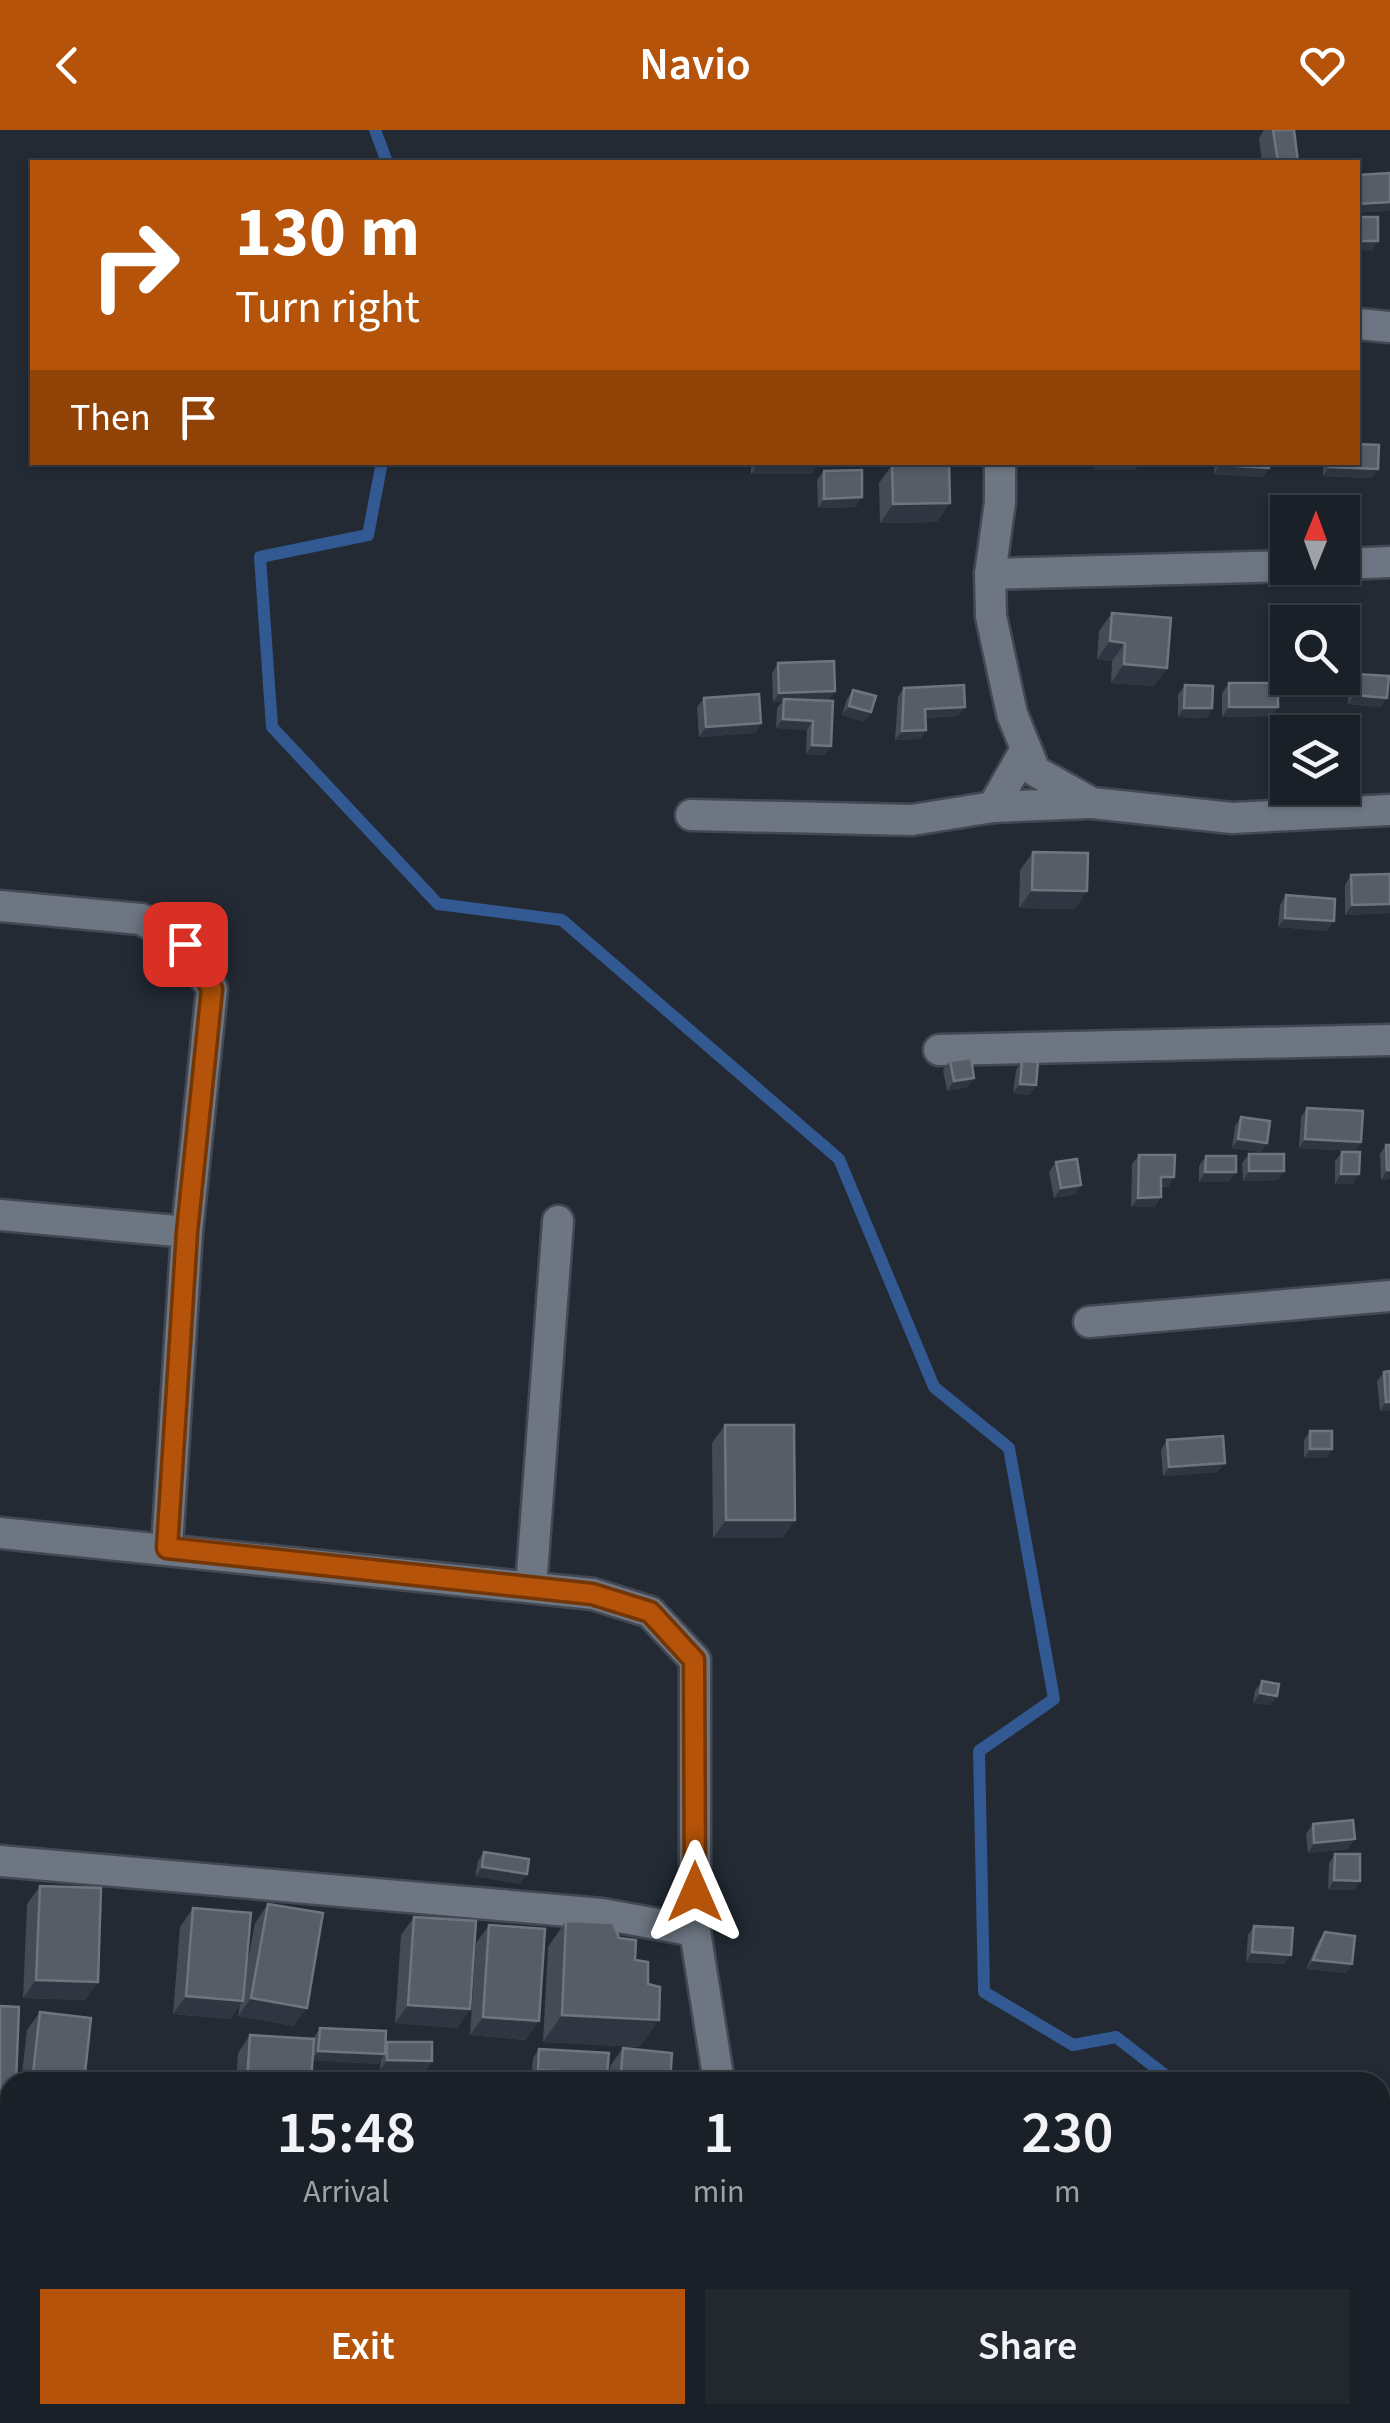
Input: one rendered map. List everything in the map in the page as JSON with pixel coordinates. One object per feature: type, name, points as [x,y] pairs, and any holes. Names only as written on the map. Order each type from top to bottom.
[{"type":"street","points":[[1360,324],[1390,327]]},
{"type":"street","points":[[1000,465],[1000,502],[990,574],[995,632],[1012,714],[1035,771],[1092,803]]},
{"type":"street","points":[[1360,563],[1390,562]]},
{"type":"street","points":[[990,574],[1270,566]]},
{"type":"street","points":[[993,807],[1026,749]]},
{"type":"street","points":[[691,815],[912,820],[993,807],[1092,803],[1232,818],[1390,810]]},
{"type":"street","points":[[0,906],[141,919],[185,944],[212,989],[187,1232],[167,1548]]},
{"type":"street","points":[[939,1050],[1390,1040]]},
{"type":"street","points":[[0,1215],[187,1232]]},
{"type":"street","points":[[532,1587],[558,1222]]},
{"type":"street","points":[[1089,1322],[1390,1296]]},
{"type":"street","points":[[0,1534],[592,1594],[650,1612],[694,1660],[695,1931],[718,2072]]},
{"type":"street","points":[[0,1861],[602,1914],[695,1931]]},
{"type":"building","points":[[1273,130],[1294,130],[1298,160],[1278,160]]},
{"type":"building","points":[[1390,173],[1390,202],[1360,204],[1360,175]]},
{"type":"building","points":[[1360,217],[1378,217],[1378,241],[1360,241]]},
{"type":"building","points":[[1360,444],[1379,445],[1378,469],[1329,467],[1360,465]]},
{"type":"building","points":[[892,465],[949,465],[950,503],[893,504]]},
{"type":"building","points":[[1220,465],[1269,465],[1269,468]]},
{"type":"building","points":[[862,470],[862,497],[824,499],[824,471]]},
{"type":"building","points":[[1112,613],[1171,618],[1167,668],[1124,664],[1125,643],[1110,641]]},
{"type":"building","points":[[834,661],[835,691],[779,693],[778,663]]},
{"type":"building","points":[[1360,674],[1389,676],[1387,698],[1354,695],[1360,695]]},
{"type":"building","points":[[1229,683],[1270,683],[1270,695],[1278,695],[1278,707],[1229,707]]},
{"type":"building","points":[[964,685],[965,707],[925,709],[926,730],[902,731],[904,688]]},
{"type":"building","points":[[1185,685],[1213,686],[1212,708],[1184,708]]},
{"type":"building","points":[[853,690],[876,696],[871,712],[849,706]]},
{"type":"building","points":[[759,694],[761,723],[706,727],[704,698]]},
{"type":"building","points":[[784,699],[833,701],[831,746],[812,745],[813,721],[783,719]]},
{"type":"building","points":[[1033,852],[1088,853],[1087,891],[1032,890]]},
{"type":"building","points":[[1390,874],[1390,904],[1352,905],[1351,875]]},
{"type":"building","points":[[1286,895],[1335,899],[1334,921],[1285,918]]},
{"type":"building","points":[[971,1058],[974,1078],[954,1081],[950,1061]]},
{"type":"building","points":[[1022,1061],[1038,1062],[1036,1085],[1020,1084]]},
{"type":"building","points":[[1307,1108],[1363,1111],[1361,1142],[1305,1139]]},
{"type":"building","points":[[1241,1117],[1270,1121],[1267,1143],[1238,1139]]},
{"type":"building","points":[[1386,1145],[1390,1145],[1390,1170],[1387,1170]]},
{"type":"building","points":[[1342,1152],[1360,1152],[1359,1174],[1341,1174]]},
{"type":"building","points":[[1249,1154],[1284,1154],[1284,1171],[1249,1171]]},
{"type":"building","points":[[1139,1155],[1175,1155],[1174,1177],[1161,1177],[1161,1197],[1138,1198]]},
{"type":"building","points":[[1206,1156],[1236,1156],[1236,1172],[1205,1172]]},
{"type":"building","points":[[1077,1159],[1081,1185],[1061,1188],[1056,1162]]},
{"type":"building","points":[[1390,1371],[1390,1402],[1386,1402],[1384,1372]]},
{"type":"building","points":[[725,1425],[794,1425],[795,1520],[726,1520]]},
{"type":"building","points":[[1310,1431],[1332,1431],[1332,1449],[1310,1449]]},
{"type":"building","points":[[1223,1436],[1225,1463],[1169,1467],[1167,1440]]},
{"type":"building","points":[[1262,1681],[1279,1684],[1277,1696],[1260,1693]]},
{"type":"building","points":[[1353,1820],[1355,1839],[1314,1843],[1313,1824]]},
{"type":"building","points":[[484,1852],[529,1859],[527,1874],[482,1867]]},
{"type":"building","points":[[1335,1854],[1360,1854],[1360,1881],[1334,1880]]},
{"type":"building","points":[[40,1886],[101,1888],[98,1982],[36,1980]]},
{"type":"building","points":[[268,1904],[323,1913],[307,2008],[251,1998]]},
{"type":"building","points":[[193,1908],[251,1913],[243,2001],[186,1996]]},
{"type":"building","points":[[414,1917],[476,1921],[470,2009],[408,2005]]},
{"type":"building","points":[[566,1921],[613,1923],[619,1938],[636,1940],[635,1960],[648,1962],[648,1984],[660,1987],[659,2020],[562,2015]]},
{"type":"building","points":[[489,1925],[545,1929],[539,2021],[483,2017]]},
{"type":"building","points":[[1254,1926],[1293,1928],[1291,1955],[1252,1952]]},
{"type":"building","points":[[1325,1932],[1355,1936],[1352,1964],[1313,1960]]},
{"type":"building","points":[[0,2006],[19,2007],[16,2072],[0,2072]]},
{"type":"building","points":[[40,2012],[91,2018],[85,2072],[33,2072]]},
{"type":"building","points":[[320,2028],[386,2031],[385,2054],[318,2051]]},
{"type":"building","points":[[250,2035],[314,2039],[312,2072],[248,2072]]},
{"type":"building","points":[[387,2042],[432,2042],[432,2061],[387,2060]]},
{"type":"building","points":[[623,2048],[672,2053],[671,2072],[621,2072]]},
{"type":"building","points":[[539,2049],[609,2053],[607,2072],[538,2070]]},
{"type":"waterway","points":[[375,130],[386,160]]},
{"type":"waterway","points":[[381,465],[368,535],[260,557],[272,727],[438,904],[562,920],[839,1159],[934,1387],[1009,1448],[1054,1699],[979,1751],[984,1992],[1073,2045],[1116,2037],[1161,2072]]},
{"type":"route","points":[[185,944],[212,989],[187,1232],[167,1548],[592,1594],[650,1612],[694,1660],[695,1892]]}]
